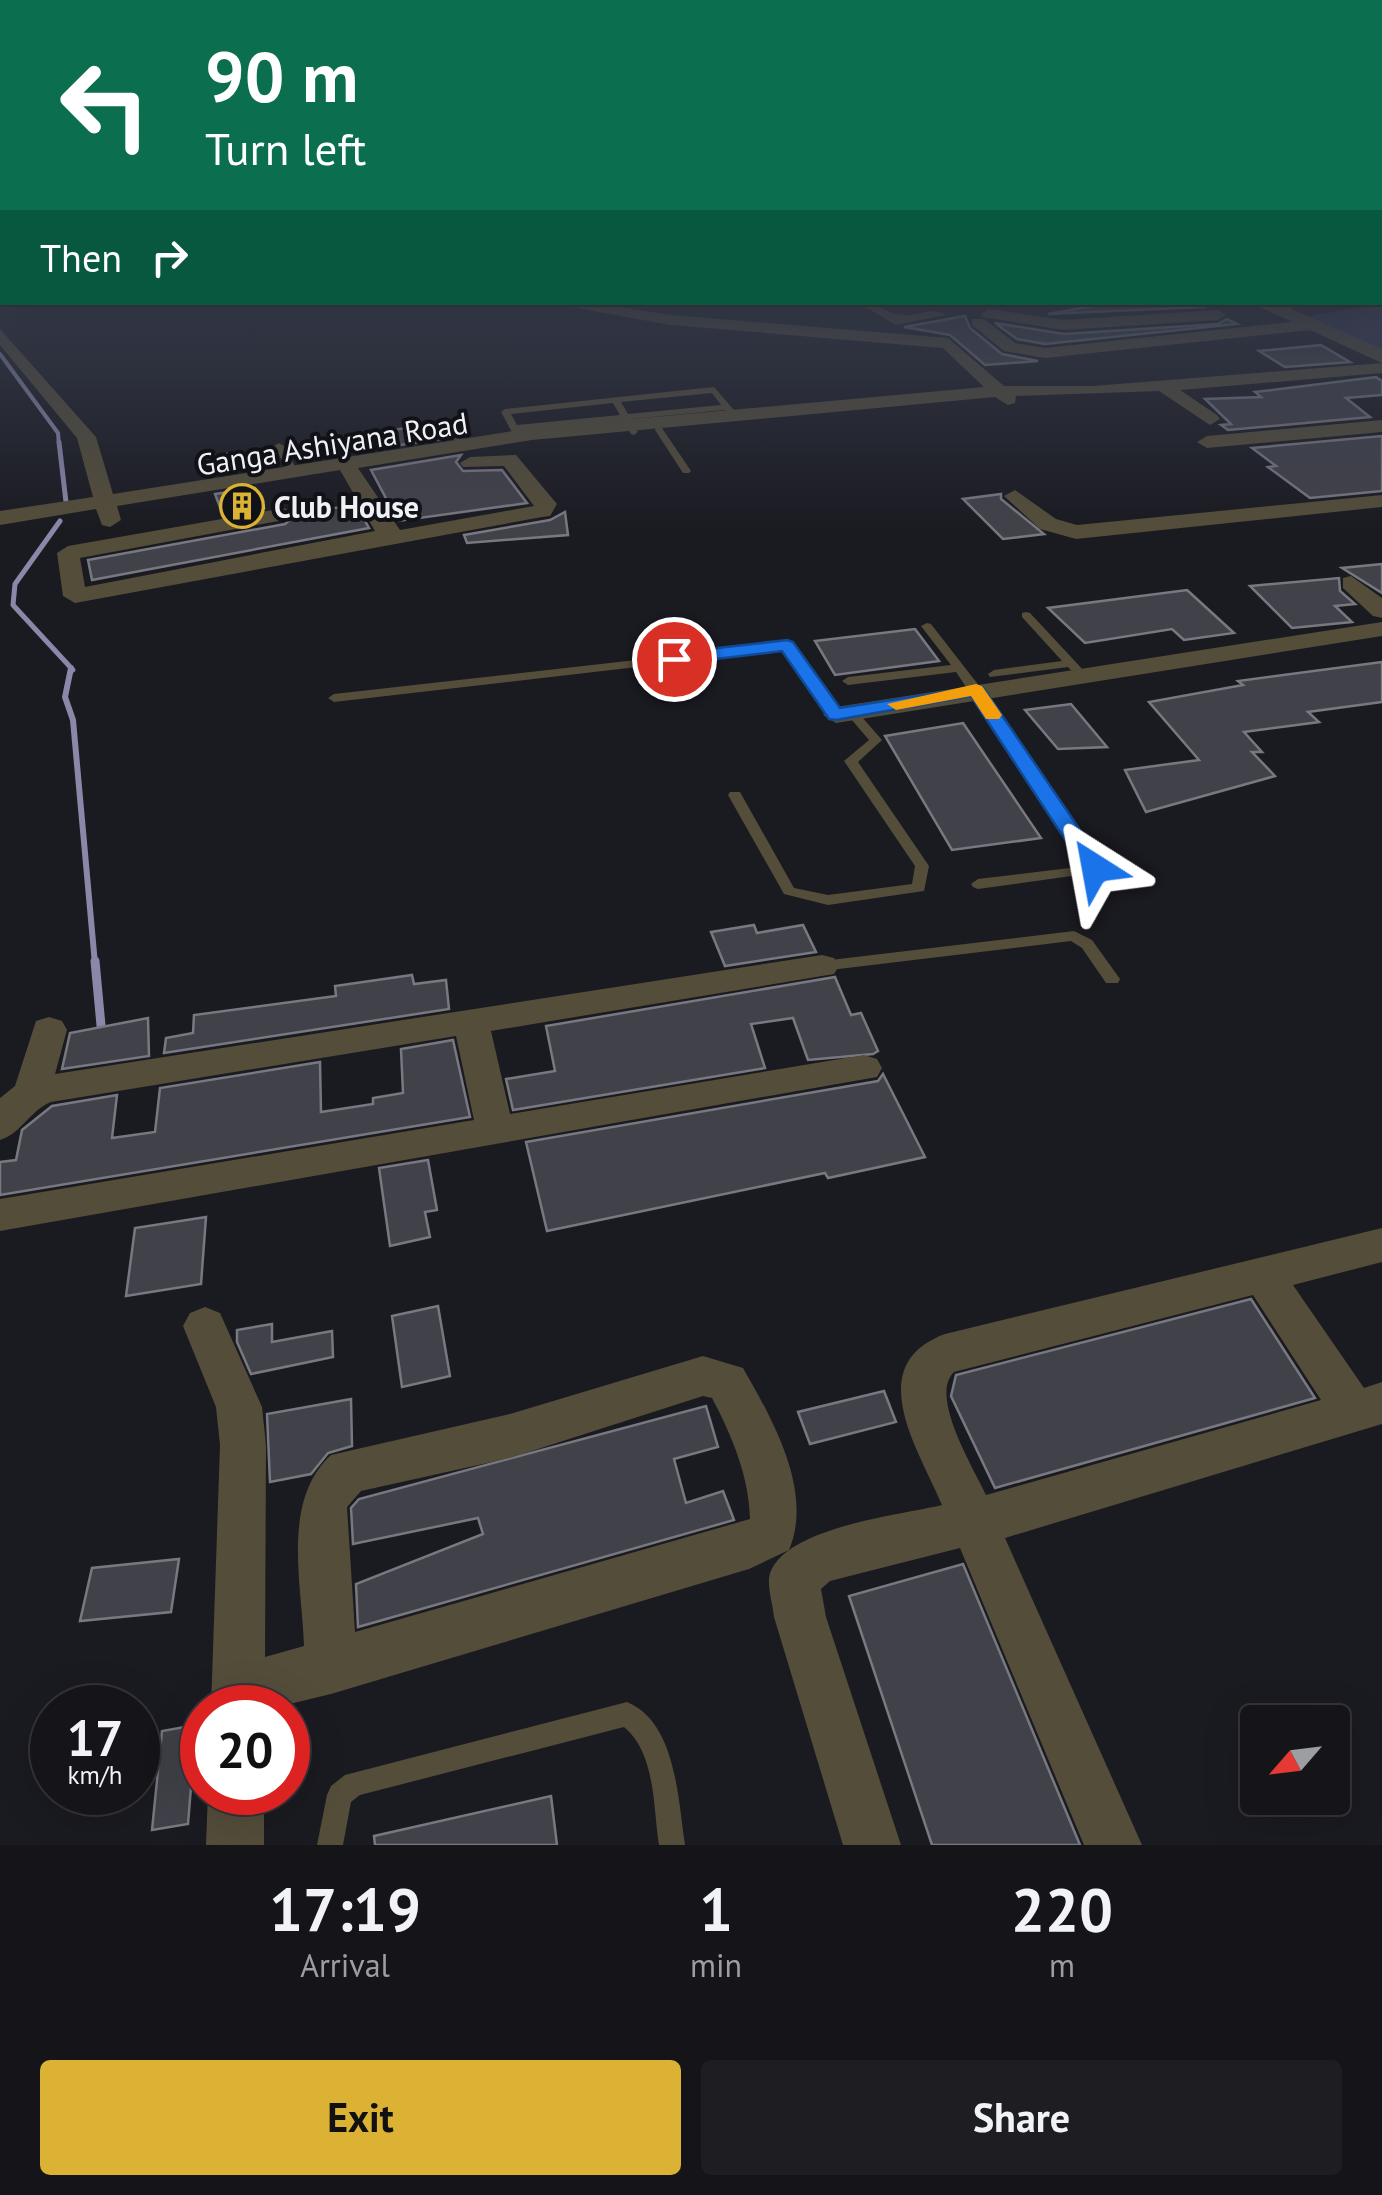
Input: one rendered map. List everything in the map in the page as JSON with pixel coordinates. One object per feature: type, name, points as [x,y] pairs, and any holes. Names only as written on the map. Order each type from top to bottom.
[{"type":"street","points":[[19,357],[86,437],[117,544]]},
{"type":"street","points":[[963,357],[1004,396]]},
{"type":"street","name":"Ganga Ashiyana Road","points":[[0,528],[106,505],[351,472],[630,424],[659,430],[1004,396],[1382,368]]},
{"type":"street","points":[[1163,386],[1210,419]]},
{"type":"street","points":[[351,472],[517,432],[630,424],[730,411],[1004,396]]},
{"type":"street","points":[[1207,442],[1382,426]]},
{"type":"street","points":[[0,518],[106,505],[292,470],[351,472],[504,458],[546,504],[542,510],[406,538],[390,535],[75,596],[68,552],[284,514]]},
{"type":"street","points":[[351,472],[390,535]]},
{"type":"street","points":[[1015,496],[1048,524],[1092,532],[1382,501]]},
{"type":"street","points":[[177,533],[191,574]]},
{"type":"street","points":[[1351,583],[1382,611]]},
{"type":"street","points":[[843,713],[985,682],[1382,629]]},
{"type":"street","points":[[0,1125],[20,1100],[32,1093],[822,966]]},
{"type":"street","points":[[472,1022],[495,1131]]},
{"type":"street","points":[[32,1093],[48,1030]]},
{"type":"street","points":[[0,1215],[864,1068]]},
{"type":"street","points":[[1112,1845],[921,1400],[921,1381],[929,1364],[945,1354],[1382,1245]]},
{"type":"street","points":[[872,1845],[800,1617],[794,1579],[817,1559],[976,1523],[1368,1407],[1263,1274]]},
{"type":"street","points":[[205,1326],[239,1407],[243,1446],[238,1685]]},
{"type":"street","points":[[280,1685],[749,1545],[772,1534],[778,1512],[745,1414],[727,1382],[703,1376],[510,1436],[348,1471],[334,1484],[323,1504],[331,1668]]},
{"type":"street","points":[[235,1845],[236,1815]]},
{"type":"lane","points":[[517,432],[505,412],[714,390],[730,411]]},
{"type":"lane","points":[[616,400],[630,424]]},
{"type":"lane","points":[[444,422],[463,444]]},
{"type":"lane","points":[[659,430],[686,471]]},
{"type":"lane","points":[[279,446],[292,470]]},
{"type":"lane","points":[[1026,615],[1075,668]]},
{"type":"lane","points":[[926,626],[958,668],[985,682],[1095,868],[978,884]]},
{"type":"lane","points":[[334,698],[787,646],[843,713],[876,740],[851,760],[922,866],[919,888],[828,900],[789,891],[735,795]]},
{"type":"lane","points":[[848,681],[958,668]]},
{"type":"lane","points":[[822,966],[1059,935],[1074,936],[1088,944],[1112,979]]},
{"type":"lane","points":[[330,1845],[336,1805],[354,1784],[628,1714],[640,1721],[654,1750],[672,1845]]},
{"type":"building","points":[[976,357],[1038,361],[985,365]]},
{"type":"building","points":[[1269,357],[1342,357],[1350,362],[1285,367]]},
{"type":"building","points":[[1376,377],[1382,381],[1382,395],[1346,398],[1370,417],[1228,430],[1221,425],[1231,424],[1205,399],[1261,397],[1255,392]]},
{"type":"building","points":[[436,423],[448,438],[359,451],[350,437]]},
{"type":"building","points":[[1382,436],[1382,491],[1310,498],[1268,467],[1276,466],[1252,448]]},
{"type":"building","points":[[240,452],[247,469],[208,475],[202,458]]},
{"type":"building","points":[[461,455],[456,462],[463,471],[502,470],[527,503],[398,521],[371,470]]},
{"type":"building","points":[[255,488],[264,508],[223,515],[215,494]]},
{"type":"building","points":[[1001,494],[1001,499],[1044,534],[1003,539],[963,499]]},
{"type":"building","points":[[356,505],[369,528],[92,580],[88,560],[285,524],[298,513]]},
{"type":"building","points":[[565,512],[568,535],[467,543],[464,535],[550,520]]},
{"type":"building","points":[[1382,564],[1382,593],[1342,568]]},
{"type":"building","points":[[1339,578],[1340,591],[1355,604],[1335,606],[1352,622],[1292,628],[1250,586]]},
{"type":"building","points":[[1187,590],[1234,633],[1184,640],[1172,629],[1085,643],[1048,608]]},
{"type":"building","points":[[915,629],[939,661],[835,675],[815,641]]},
{"type":"building","points":[[1382,662],[1382,702],[1308,712],[1319,722],[1244,732],[1262,752],[1252,752],[1275,776],[1146,812],[1125,770],[1199,760],[1149,702],[1243,685],[1238,681]]},
{"type":"building","points":[[1071,704],[1107,747],[1058,749],[1025,710]]},
{"type":"building","points":[[963,723],[1041,838],[952,850],[885,736]]},
{"type":"building","points":[[754,925],[757,933],[803,925],[816,952],[725,966],[711,932]]},
{"type":"building","points":[[412,975],[414,984],[446,980],[449,1009],[164,1053],[166,1038],[193,1033],[194,1015],[336,996],[335,986]]},
{"type":"building","points":[[835,977],[851,1015],[861,1013],[878,1051],[873,1054],[808,1060],[793,1018],[751,1024],[765,1068],[513,1110],[506,1079],[555,1071],[546,1026]]},
{"type":"building","points":[[148,1018],[149,1056],[62,1069],[70,1033]]},
{"type":"building","points":[[453,1040],[470,1117],[0,1195],[0,1162],[16,1160],[22,1130],[52,1106],[117,1095],[112,1138],[155,1132],[160,1088],[320,1062],[321,1112],[373,1104],[373,1098],[403,1093],[401,1049]]},
{"type":"building","points":[[883,1074],[925,1157],[828,1178],[825,1173],[547,1231],[526,1142],[878,1081]]},
{"type":"building","points":[[428,1160],[437,1210],[425,1212],[430,1237],[390,1246],[379,1168]]},
{"type":"building","points":[[206,1217],[201,1284],[126,1296],[135,1228]]},
{"type":"building","points":[[1251,1299],[1315,1398],[995,1488],[951,1396],[956,1375]]},
{"type":"building","points":[[438,1306],[450,1376],[402,1387],[392,1316]]},
{"type":"building","points":[[272,1324],[272,1342],[332,1331],[333,1357],[251,1374],[237,1342],[237,1330]]},
{"type":"building","points":[[884,1391],[896,1422],[810,1444],[798,1412]]},
{"type":"building","points":[[351,1399],[352,1446],[328,1453],[311,1474],[270,1482],[267,1414]]},
{"type":"building","points":[[706,1406],[718,1447],[674,1459],[686,1503],[723,1491],[734,1520],[358,1627],[356,1584],[483,1534],[478,1518],[353,1544],[351,1508],[359,1499]]},
{"type":"building","points":[[179,1559],[171,1612],[80,1621],[92,1568]]},
{"type":"building","points":[[963,1564],[1080,1845],[932,1845],[849,1596]]},
{"type":"building","points":[[180,1728],[180,1815],[189,1815],[188,1824],[152,1830],[154,1815],[160,1815],[162,1731]]},
{"type":"building","points":[[551,1796],[557,1845],[375,1845],[374,1836]]},
{"type":"waterway","points":[[2,357],[58,433],[59,445]]},
{"type":"waterway","points":[[59,442],[66,502]]},
{"type":"waterway","points":[[60,521],[15,584],[13,605],[73,670]]},
{"type":"waterway","points":[[71,668],[65,697],[73,720],[95,964]]},
{"type":"waterway","points":[[95,961],[102,1036]]},
{"type":"slow traffic","points":[[896,704],[976,690],[992,715]]},
{"type":"place","name":"Club House","points":[[242,506]]},
{"type":"route","points":[[674,659],[787,646],[836,715],[976,690],[1095,868]]}]
